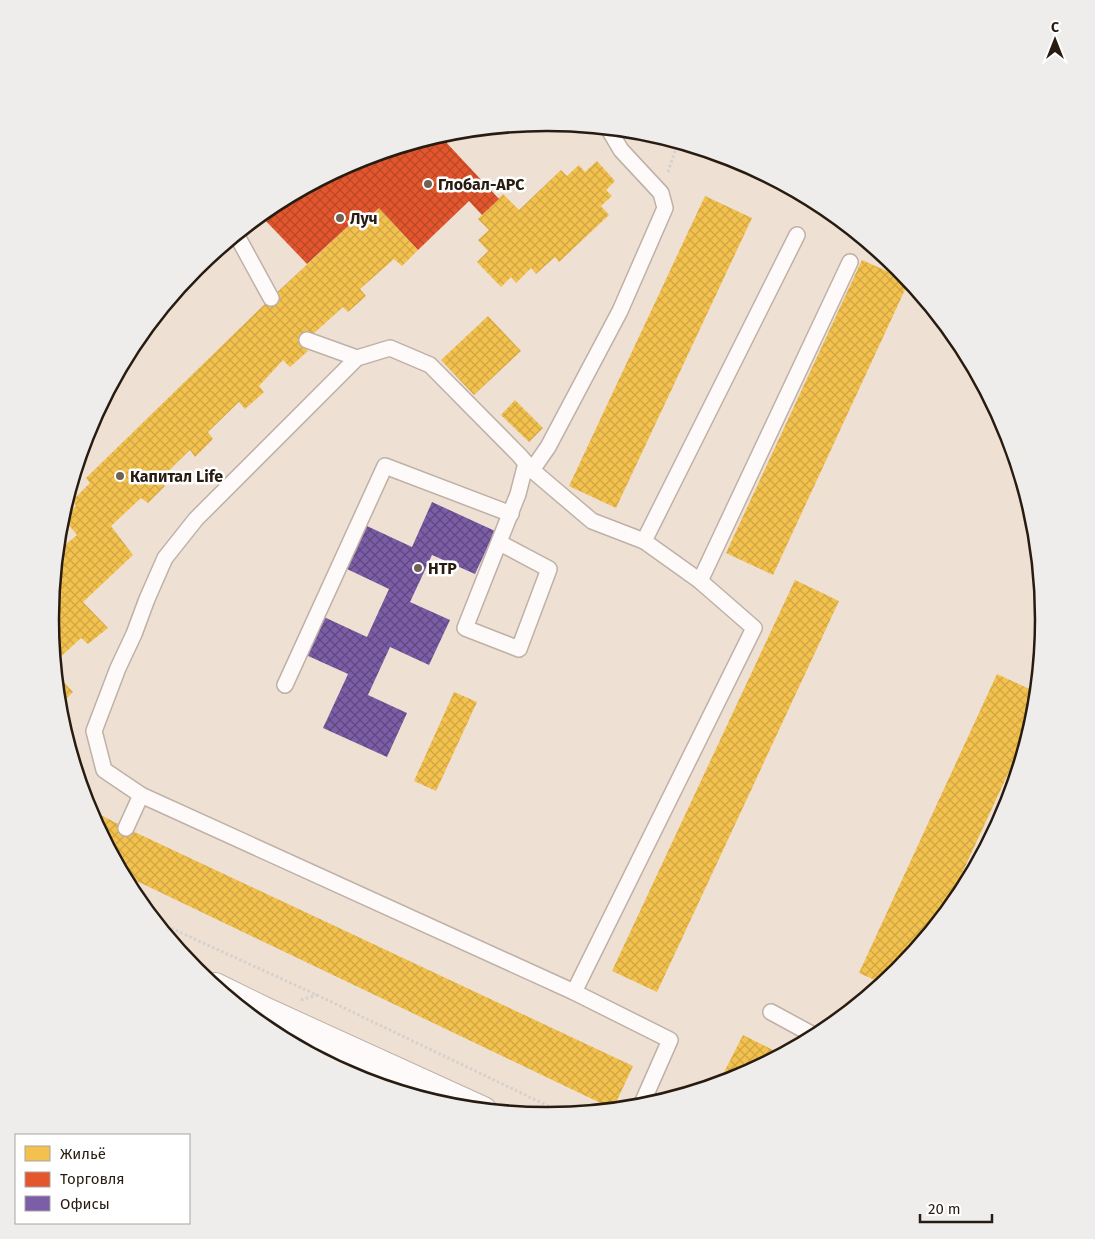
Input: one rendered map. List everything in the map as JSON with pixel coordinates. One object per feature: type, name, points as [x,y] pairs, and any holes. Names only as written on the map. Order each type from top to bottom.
[{"type":"street","points":[[271,1022],[433,1095]]},
{"type":"lane","points":[[500,542],[549,569],[519,649],[465,628],[529,467],[548,447],[620,311],[665,208],[661,193],[621,150],[612,135]]},
{"type":"lane","points":[[644,540],[797,235]]},
{"type":"lane","points":[[240,240],[271,298]]},
{"type":"lane","points":[[700,581],[850,262]]},
{"type":"lane","points":[[307,340],[357,358]]},
{"type":"lane","points":[[574,992],[754,628],[700,581],[644,540],[592,521],[529,467],[430,365],[390,348],[357,358],[196,519],[165,558],[118,668],[94,731],[104,770],[141,794],[574,992],[670,1040],[644,1099]]},
{"type":"lane","points":[[285,685],[385,466],[511,514]]},
{"type":"lane","points":[[126,828],[141,794]]},
{"type":"lane","points":[[771,1012],[809,1032]]},
{"type":"path","points":[[661,193],[676,148]]},
{"type":"path","points":[[168,927],[318,995],[552,1108]]},
{"type":"building: Жильё","points":[[597,161],[615,181],[606,190],[612,196],[601,206],[609,215],[559,262],[555,257],[536,274],[531,268],[516,283],[511,277],[501,287],[477,262],[488,251],[478,240],[489,230],[478,219],[503,194],[519,210],[561,170],[567,176],[579,165],[585,172]]},
{"type":"building: Жильё","points":[[705,196],[752,218],[616,508],[569,486]]},
{"type":"building: Жильё","points":[[379,208],[418,250],[402,266],[394,259],[360,289],[366,296],[348,312],[343,307],[302,344],[308,351],[290,367],[283,360],[259,386],[264,392],[245,409],[239,402],[208,432],[213,439],[195,457],[190,450],[159,480],[165,486],[148,503],[141,498],[111,526],[133,555],[83,602],[108,628],[88,644],[81,638],[61,657],[59,620],[63,556],[65,546],[77,535],[68,524],[71,511],[76,506],[74,499],[90,483],[86,478],[271,298],[357,218],[362,224]]},
{"type":"building: Жильё","points":[[862,260],[893,274],[906,288],[773,575],[726,553]]},
{"type":"building: Жильё","points":[[488,316],[521,351],[474,395],[441,360]]},
{"type":"building: Жильё","points":[[515,400],[543,428],[529,442],[501,415]]},
{"type":"building: Жильё","points":[[795,580],[839,601],[657,992],[612,971]]},
{"type":"building: Жильё","points":[[997,674],[1031,690],[1018,751],[953,892],[915,942],[877,981],[859,973]]},
{"type":"building: Жильё","points":[[63,681],[73,692],[66,699]]},
{"type":"building: Жильё","points":[[454,692],[477,702],[436,791],[414,781]]},
{"type":"building: Жильё","points":[[99,814],[633,1066],[616,1103],[604,1105],[134,880],[109,836]]},
{"type":"building: Жильё","points":[[743,1035],[776,1052],[764,1058],[722,1076]]},
{"type":"building: Торговля","points":[[445,141],[499,199],[482,215],[469,201],[418,250],[379,208],[362,224],[357,218],[307,264],[266,221],[303,196],[331,181],[390,157]]},
{"type":"building: Офисы","points":[[432,502],[495,531],[475,574],[432,555],[410,602],[450,620],[429,665],[390,647],[368,695],[407,713],[387,757],[323,728],[348,674],[306,655],[324,617],[367,637],[389,589],[347,569],[367,526],[412,547]]},
{"type":"place","name":"Глобал-АРС","points":[[428,184]]},
{"type":"place","name":"Луч","points":[[340,218]]},
{"type":"place","name":"Капитал Life","points":[[120,476]]},
{"type":"place","name":"НТР","points":[[418,568]]}]
